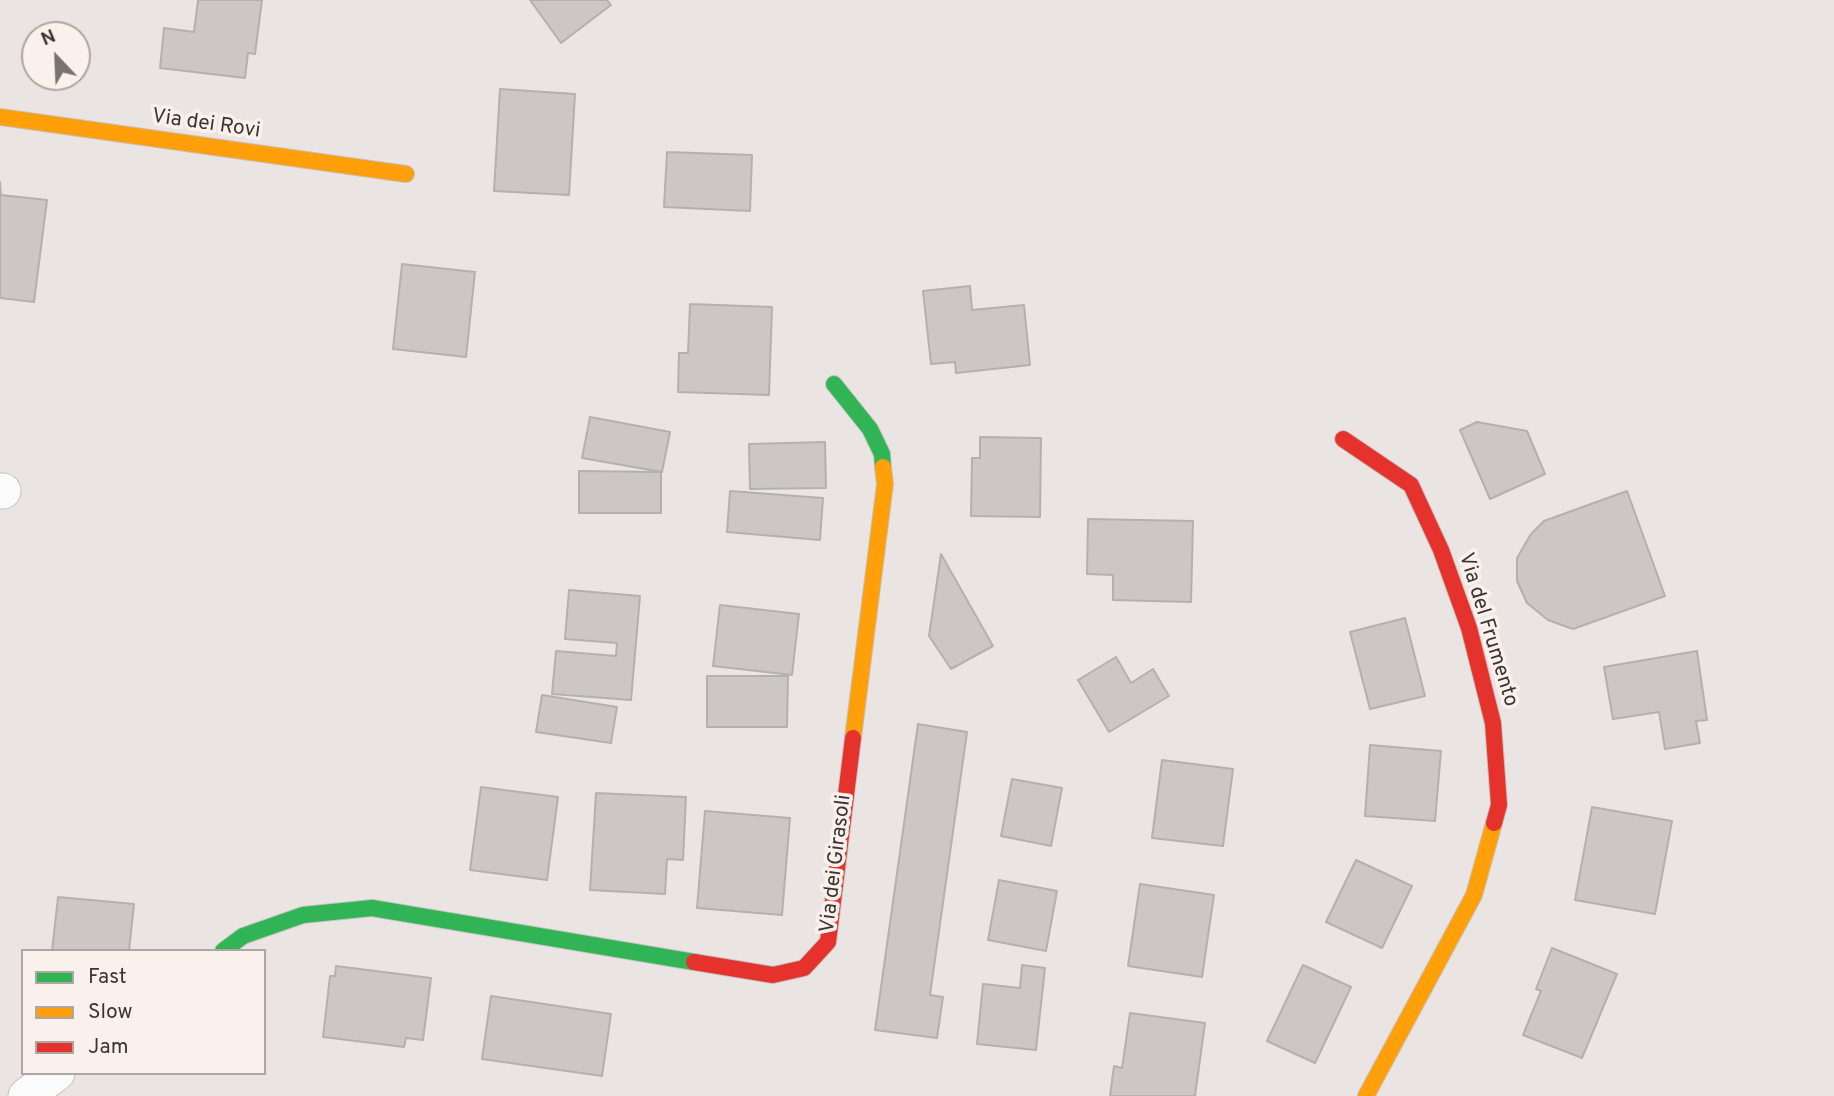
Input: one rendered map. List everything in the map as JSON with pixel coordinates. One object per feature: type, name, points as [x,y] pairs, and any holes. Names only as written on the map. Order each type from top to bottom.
[{"type":"street","name":"Via dei Rovi","points":[[0,117],[406,174]]},
{"type":"street","name":"Via dei Girasoli","points":[[226,949],[243,936],[303,915],[372,908],[773,975],[804,968],[828,943],[885,484],[882,454],[870,429],[834,384]]},
{"type":"street","name":"Via del Frumento","points":[[1343,439],[1411,485],[1441,550],[1469,628],[1493,723],[1499,804],[1474,895],[1366,1096]]},
{"type":"street","points":[[26,1096],[54,1075]]},
{"type":"building","points":[[198,0],[262,0],[255,54],[248,53],[245,78],[160,68],[164,28],[194,32]]},
{"type":"building","points":[[530,0],[607,0],[611,5],[561,43]]},
{"type":"building","points":[[500,89],[575,94],[569,195],[494,191]]},
{"type":"building","points":[[667,152],[752,155],[750,211],[664,207]]},
{"type":"building","points":[[0,182],[1,195],[47,200],[34,302],[0,298]]},
{"type":"building","points":[[402,264],[475,272],[466,357],[393,349]]},
{"type":"building","points":[[970,286],[972,310],[1024,305],[1030,365],[956,373],[955,362],[931,364],[923,291]]},
{"type":"building","points":[[690,304],[772,307],[769,395],[678,392],[679,353],[688,353]]},
{"type":"building","points":[[590,417],[670,432],[662,472],[582,458]]},
{"type":"building","points":[[1477,422],[1527,431],[1545,474],[1490,499],[1460,430]]},
{"type":"building","points":[[980,437],[1041,438],[1040,517],[971,516],[972,458],[980,458]]},
{"type":"building","points":[[825,442],[826,488],[750,489],[749,444]]},
{"type":"building","points":[[579,471],[661,472],[661,513],[579,513]]},
{"type":"building","points":[[730,491],[823,498],[820,540],[727,532]]},
{"type":"building","points":[[1627,491],[1665,596],[1573,629],[1548,620],[1527,603],[1517,581],[1517,558],[1531,534],[1544,521]]},
{"type":"building","points":[[1088,519],[1193,521],[1191,602],[1113,600],[1113,575],[1087,574]]},
{"type":"building","points":[[941,554],[993,646],[951,669],[929,636]]},
{"type":"building","points":[[569,590],[640,596],[631,700],[552,694],[556,651],[616,656],[617,643],[565,639]]},
{"type":"building","points":[[720,605],[799,614],[792,675],[713,666]]},
{"type":"building","points":[[1405,618],[1425,696],[1370,709],[1350,632]]},
{"type":"building","points":[[1697,651],[1707,720],[1696,721],[1700,743],[1665,749],[1659,712],[1613,719],[1604,667]]},
{"type":"building","points":[[1116,657],[1131,683],[1153,669],[1169,696],[1109,732],[1078,680]]},
{"type":"building","points":[[707,676],[788,676],[787,727],[707,727]]},
{"type":"building","points":[[542,695],[617,707],[611,743],[536,732]]},
{"type":"building","points":[[918,724],[967,732],[930,995],[943,997],[937,1038],[875,1030]]},
{"type":"building","points":[[1370,745],[1441,751],[1435,821],[1365,816]]},
{"type":"building","points":[[1162,760],[1233,769],[1223,846],[1152,838]]},
{"type":"building","points":[[1012,779],[1062,788],[1051,846],[1001,836]]},
{"type":"building","points":[[481,787],[558,797],[547,880],[470,870]]},
{"type":"building","points":[[596,793],[686,797],[683,860],[667,859],[665,894],[590,890]]},
{"type":"building","points":[[1592,807],[1672,821],[1655,914],[1575,900]]},
{"type":"building","points":[[705,811],[790,818],[782,915],[697,908]]},
{"type":"building","points":[[1356,860],[1412,886],[1382,948],[1326,922]]},
{"type":"building","points":[[999,880],[1057,891],[1046,951],[988,940]]},
{"type":"building","points":[[1140,884],[1214,895],[1202,977],[1128,966]]},
{"type":"building","points":[[58,897],[134,904],[129,949],[52,949]]},
{"type":"building","points":[[1552,948],[1617,974],[1582,1058],[1523,1035],[1541,991],[1536,989]]},
{"type":"building","points":[[1022,965],[1045,968],[1036,1050],[977,1044],[983,984],[1020,988]]},
{"type":"building","points":[[1303,965],[1351,987],[1315,1063],[1267,1041]]},
{"type":"building","points":[[336,966],[431,978],[423,1040],[406,1038],[404,1047],[323,1037],[330,976],[335,976]]},
{"type":"building","points":[[491,996],[611,1014],[602,1076],[482,1059]]},
{"type":"building","points":[[1130,1013],[1205,1023],[1195,1096],[1110,1096],[1114,1066],[1122,1068]]},
{"type":"traffic: fast","points":[[834,384],[870,429],[882,454],[883,467]]},
{"type":"traffic: fast","points":[[226,949],[243,936],[303,915],[372,908],[694,962]]},
{"type":"traffic: slow","points":[[0,117],[406,174]]},
{"type":"traffic: slow","points":[[853,738],[885,484],[883,467]]},
{"type":"traffic: slow","points":[[1366,1096],[1474,895],[1494,823]]},
{"type":"traffic: jam","points":[[1343,439],[1411,485],[1441,550],[1469,628],[1493,723],[1499,805],[1494,823]]},
{"type":"traffic: jam","points":[[694,962],[773,975],[804,968],[828,942],[853,738]]}]
